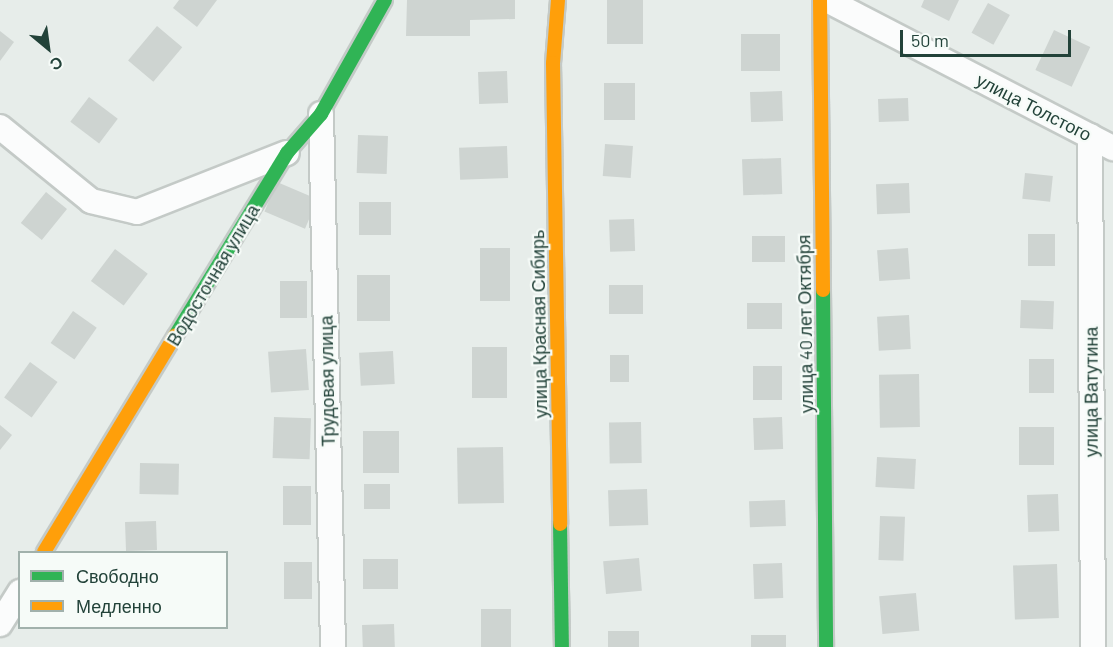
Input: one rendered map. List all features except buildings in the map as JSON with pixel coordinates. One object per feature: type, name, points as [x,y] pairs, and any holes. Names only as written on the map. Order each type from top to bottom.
[{"type":"street","name":"Водосточная улица","points":[[45,551],[287,153],[321,114],[385,0]]},
{"type":"street","name":"улица Красная Сибирь","points":[[558,0],[553,63],[562,647]]},
{"type":"street","name":"улица 40 лет Октября","points":[[820,0],[826,647]]},
{"type":"street","name":"улица Толстого","points":[[827,0],[1113,148]]},
{"type":"street","name":"Трудовая улица","points":[[321,114],[333,647]]},
{"type":"street","points":[[0,127],[91,201],[137,212],[287,153]]},
{"type":"street","name":"улица Ватутина","points":[[1090,136],[1093,647]]},
{"type":"street","points":[[0,624],[18,595]]},
{"type":"traffic: fast","points":[[175,336],[287,153],[321,114],[385,0]]},
{"type":"traffic: fast","points":[[823,290],[826,647]]},
{"type":"traffic: fast","points":[[560,524],[562,647]]},
{"type":"traffic: slow","points":[[558,0],[553,63],[560,524]]},
{"type":"traffic: slow","points":[[820,0],[823,290]]},
{"type":"traffic: slow","points":[[45,551],[175,336]]}]
